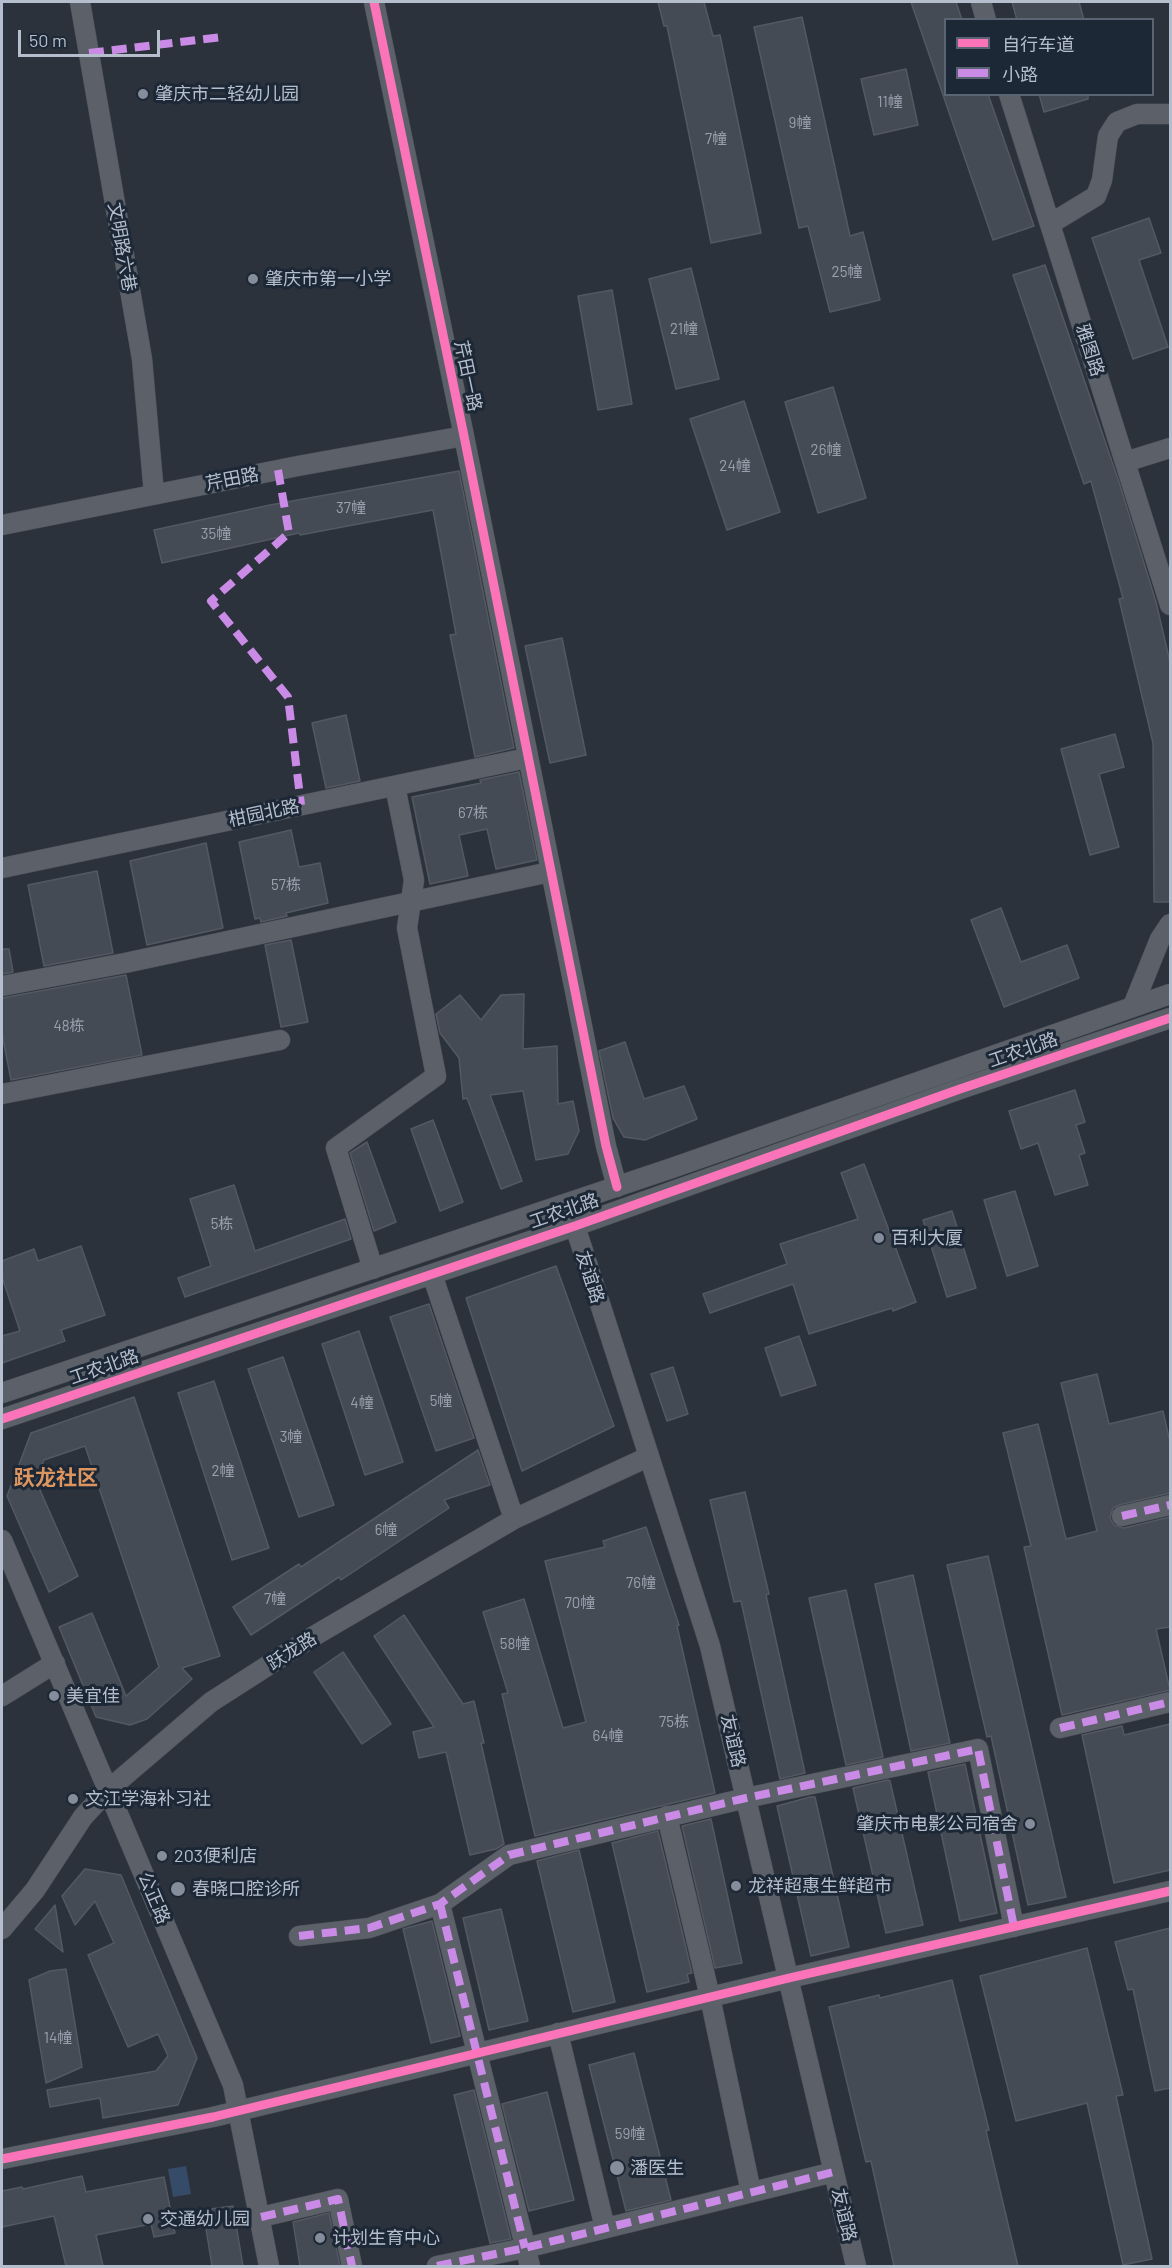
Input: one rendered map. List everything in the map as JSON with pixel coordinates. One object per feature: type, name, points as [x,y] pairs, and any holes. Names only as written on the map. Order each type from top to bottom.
[{"type":"street","name":"文明路六巷","points":[[80,2],[142,358],[154,494]]},
{"type":"street","name":"芹田一路","points":[[374,2],[464,436],[606,1146],[617,1187]]},
{"type":"street","points":[[981,2],[985,18]]},
{"type":"street","name":"雅图路","points":[[1010,96],[1170,605]]},
{"type":"street","points":[[1050,224],[1096,196],[1102,180],[1107,136],[1117,122],[1137,114],[1170,114]]},
{"type":"street","name":"芹田路","points":[[2,525],[464,436]]},
{"type":"street","points":[[1125,462],[1170,448]]},
{"type":"street","name":"柑园北路","points":[[2,868],[527,758]]},
{"type":"street","points":[[373,1269],[336,1148],[436,1076],[407,928],[414,880],[395,786]]},
{"type":"street","points":[[2,986],[125,963],[550,872]]},
{"type":"street","points":[[1133,1006],[1160,939],[1170,924]]},
{"type":"street","name":"工农北路","points":[[2,1393],[617,1187],[1170,994]]},
{"type":"street","name":"工农北路","points":[[2,1419],[575,1226],[949,1093],[1170,1018]]},
{"type":"street","points":[[2,1094],[280,1040]]},
{"type":"street","name":"友谊路","points":[[575,1226],[710,1646],[856,2266]]},
{"type":"street","points":[[432,1274],[514,1519]]},
{"type":"street","name":"跃龙路","points":[[2,1929],[35,1890],[83,1817],[108,1790],[211,1702],[314,1636],[514,1519],[648,1457]]},
{"type":"street","points":[[1122,1516],[1170,1505]]},
{"type":"street","name":"公正路","points":[[2,1540],[233,2085],[269,2266]]},
{"type":"street","points":[[2,1696],[55,1663]]},
{"type":"street","points":[[1060,1728],[1170,1702]]},
{"type":"street","points":[[299,1936],[369,1928],[440,1904],[509,1855],[746,1798],[978,1749],[1014,1927]]},
{"type":"street","points":[[668,1816],[710,1997],[751,2192]]},
{"type":"street","points":[[2,2159],[239,2110],[789,1978],[1170,1891]]},
{"type":"street","points":[[440,1904],[528,2257]]},
{"type":"street","points":[[558,2034],[605,2228]]},
{"type":"street","points":[[437,2266],[528,2257],[605,2228],[834,2172]]},
{"type":"street","points":[[261,2217],[338,2199],[352,2266]]},
{"type":"water","points":[[186,2166],[191,2194],[173,2197],[168,2169]]},
{"type":"building","points":[[658,2],[704,2],[713,36],[720,35],[761,233],[711,243],[667,26],[664,26]]},
{"type":"building","points":[[911,2],[956,2],[961,18],[944,18],[944,96],[989,96],[1034,226],[993,240]]},
{"type":"building","points":[[1012,2],[1079,2],[1083,18],[1016,18]]},
{"type":"building","points":[[802,17],[850,236],[863,232],[880,300],[830,312],[808,226],[799,228],[754,27]]},
{"type":"building","points":[[906,69],[918,125],[874,135],[861,79]]},
{"type":"building","points":[[1040,96],[1088,96],[1088,99],[1044,112]]},
{"type":"building","points":[[1149,218],[1161,253],[1139,260],[1168,347],[1133,359],[1092,238]]},
{"type":"building","points":[[1045,265],[1120,485],[1156,602],[1170,662],[1170,902],[1154,902],[1153,743],[1119,599],[1123,598],[1091,481],[1084,484],[1013,275]]},
{"type":"building","points":[[691,268],[719,379],[676,389],[649,279]]},
{"type":"building","points":[[612,290],[632,404],[598,410],[578,296]]},
{"type":"building","points":[[833,387],[866,498],[818,513],[785,402]]},
{"type":"building","points":[[744,401],[780,512],[727,530],[690,419]]},
{"type":"building","points":[[459,471],[514,748],[475,757],[450,635],[456,634],[433,510],[300,535],[299,533],[162,563],[154,530],[270,505]]},
{"type":"building","points":[[562,638],[586,755],[550,763],[525,646]]},
{"type":"building","points":[[346,715],[360,781],[326,788],[312,723]]},
{"type":"building","points":[[1115,734],[1124,767],[1099,774],[1119,847],[1090,855],[1061,749]]},
{"type":"building","points":[[519,772],[537,860],[496,869],[487,829],[459,835],[468,876],[430,884],[412,797],[481,783],[480,780]]},
{"type":"building","points":[[291,830],[299,867],[320,863],[328,903],[286,913],[287,916],[261,922],[260,918],[255,919],[239,842]]},
{"type":"building","points":[[206,843],[223,928],[147,945],[130,861]]},
{"type":"building","points":[[97,871],[113,953],[44,966],[28,885]]},
{"type":"building","points":[[1001,908],[1021,962],[1067,945],[1079,978],[1004,1007],[971,920]]},
{"type":"building","points":[[291,940],[308,1022],[281,1027],[265,945]]},
{"type":"building","points":[[2,949],[9,949],[13,972],[2,974]]},
{"type":"building","points":[[126,975],[142,1055],[11,1080],[2,1034],[2,998]]},
{"type":"building","points":[[524,994],[523,1049],[557,1046],[558,1104],[573,1101],[579,1131],[568,1154],[536,1160],[523,1091],[490,1095],[522,1181],[501,1189],[467,1098],[463,1099],[459,1058],[440,1033],[436,1014],[460,995],[481,1020],[501,995]]},
{"type":"building","points":[[625,1042],[644,1099],[684,1086],[697,1119],[645,1140],[624,1137],[613,1118],[599,1051]]},
{"type":"building","points":[[1075,1090],[1085,1122],[1076,1125],[1085,1153],[1079,1155],[1088,1185],[1055,1195],[1038,1143],[1021,1149],[1009,1111]]},
{"type":"building","points":[[433,1120],[463,1202],[440,1211],[411,1129]]},
{"type":"building","points":[[367,1142],[396,1222],[374,1231],[350,1153]]},
{"type":"building","points":[[864,1164],[916,1302],[893,1311],[892,1308],[809,1334],[793,1284],[710,1313],[703,1294],[787,1264],[780,1244],[858,1219],[841,1173]]},
{"type":"building","points":[[234,1185],[255,1251],[345,1219],[351,1239],[185,1297],[178,1278],[211,1266],[190,1199]]},
{"type":"building","points":[[1015,1191],[1038,1266],[1007,1276],[984,1200]]},
{"type":"building","points":[[952,1211],[976,1288],[947,1297],[923,1220]]},
{"type":"building","points":[[81,1246],[105,1315],[61,1330],[65,1341],[2,1363],[2,1336],[20,1331],[2,1277],[2,1261],[34,1249],[38,1261]]},
{"type":"building","points":[[556,1266],[614,1426],[522,1471],[466,1298]]},
{"type":"building","points":[[429,1304],[474,1438],[436,1451],[390,1317]]},
{"type":"building","points":[[359,1331],[403,1462],[365,1475],[322,1344]]},
{"type":"building","points":[[799,1336],[816,1385],[781,1396],[765,1348]]},
{"type":"building","points":[[283,1357],[334,1505],[299,1517],[248,1369]]},
{"type":"building","points":[[673,1367],[688,1414],[667,1421],[651,1374]]},
{"type":"building","points":[[1097,1374],[1109,1424],[1163,1411],[1170,1442],[1170,1493],[1119,1505],[1113,1508],[1110,1518],[1114,1525],[1124,1528],[1170,1517],[1170,1627],[1156,1629],[1170,1690],[1062,1715],[1024,1547],[1031,1546],[1003,1433],[1038,1424],[1066,1539],[1097,1531],[1061,1383]]},
{"type":"building","points":[[214,1381],[269,1548],[232,1560],[178,1393]]},
{"type":"building","points":[[134,1397],[220,1656],[182,1668],[192,1679],[147,1719],[130,1725],[96,1717],[59,1627],[92,1613],[126,1696],[159,1667],[85,1446],[44,1460],[36,1481],[78,1576],[49,1592],[7,1496],[31,1433]]},
{"type":"building","points":[[478,1450],[490,1485],[444,1500],[449,1508],[341,1580],[339,1577],[251,1635],[233,1607],[299,1564],[301,1567]]},
{"type":"building","points":[[745,1492],[769,1594],[766,1595],[805,1773],[780,1779],[741,1601],[734,1602],[710,1500]]},
{"type":"building","points":[[646,1527],[679,1625],[677,1626],[715,1793],[535,1836],[502,1694],[508,1693],[483,1612],[524,1599],[563,1728],[586,1722],[545,1561],[605,1547],[603,1541]]},
{"type":"building","points":[[988,1556],[1066,1897],[1028,1905],[991,1736],[987,1737],[947,1565]]},
{"type":"building","points":[[913,1575],[950,1743],[911,1751],[875,1584]]},
{"type":"building","points":[[846,1590],[883,1757],[846,1765],[809,1598]]},
{"type":"building","points":[[404,1615],[463,1704],[474,1701],[504,1844],[496,1849],[470,1855],[446,1752],[419,1758],[413,1732],[434,1727],[374,1636]]},
{"type":"building","points":[[343,1652],[391,1724],[362,1744],[314,1672]]},
{"type":"building","points":[[1170,1724],[1170,1870],[1114,1883],[1082,1735],[1122,1726],[1124,1735]]},
{"type":"building","points":[[965,1764],[997,1913],[960,1921],[928,1772]]},
{"type":"building","points":[[888,1780],[923,1925],[886,1933],[853,1788]]},
{"type":"building","points":[[815,1797],[849,1947],[811,1956],[777,1806]]},
{"type":"building","points":[[711,1819],[742,1963],[715,1968],[682,1826]]},
{"type":"building","points":[[658,1831],[692,1973],[687,1974],[689,1982],[647,1992],[612,1843]]},
{"type":"building","points":[[579,1850],[615,2002],[573,2012],[537,1861]]},
{"type":"building","points":[[85,1869],[121,1875],[197,2058],[178,2105],[103,2118],[100,2098],[50,2107],[47,2090],[156,2071],[168,2056],[158,2034],[128,2047],[88,1955],[114,1943],[95,1901],[75,1925],[62,1896]]},
{"type":"building","points":[[55,1905],[63,1952],[35,1929]]},
{"type":"building","points":[[501,1909],[528,2021],[489,2030],[463,1918]]},
{"type":"building","points":[[432,1921],[460,2036],[431,2043],[403,1929]]},
{"type":"building","points":[[1170,1928],[1170,2088],[1155,2091],[1133,1989],[1128,1990],[1115,1942]]},
{"type":"building","points":[[1087,1948],[1123,2095],[1116,2096],[1152,2259],[1123,2265],[1087,2103],[1016,2121],[980,1976]]},
{"type":"building","points":[[66,1969],[82,2067],[46,2083],[29,1980],[50,1971]]},
{"type":"building","points":[[952,1980],[989,2130],[986,2131],[1018,2266],[894,2266],[871,2161],[866,2162],[829,2007],[879,1995],[880,1998]]},
{"type":"building","points":[[634,2053],[671,2200],[626,2211],[589,2065]]},
{"type":"building","points":[[474,2090],[511,2239],[490,2243],[454,2095]]},
{"type":"building","points":[[547,2092],[574,2200],[529,2211],[502,2104]]},
{"type":"building","points":[[82,2176],[86,2192],[164,2177],[175,2233],[154,2237],[151,2224],[96,2235],[103,2266],[66,2266],[54,2216],[2,2227],[2,2191],[22,2187],[23,2189]]},
{"type":"building","points":[[233,2206],[243,2266],[212,2266],[203,2210]]},
{"type":"building","name":"计划生育中心","points":[[329,2213],[340,2266],[300,2266],[293,2222]]},
{"type":"marked path","points":[[89,53],[222,37]]},
{"type":"marked path","points":[[278,470],[289,533],[211,601],[288,697],[301,805]]},
{"type":"marked path","points":[[1122,1516],[1170,1505]]},
{"type":"marked path","points":[[1060,1728],[1170,1702]]},
{"type":"marked path","points":[[299,1936],[369,1928],[440,1904],[509,1855],[746,1798],[978,1749],[1014,1927]]},
{"type":"marked path","points":[[440,1904],[525,2248]]},
{"type":"marked path","points":[[437,2266],[525,2248],[834,2172]]},
{"type":"marked path","points":[[261,2217],[338,2199],[352,2266]]},
{"type":"cycle path","points":[[374,2],[464,436],[606,1146],[617,1187]]},
{"type":"cycle path","points":[[2,1419],[575,1226],[960,1089],[1170,1018]]},
{"type":"cycle path","points":[[2,2159],[213,2117],[789,1978],[1170,1891]]},
{"type":"place","name":"肇庆市二轻幼儿园","points":[[143,94]]},
{"type":"place","name":"肇庆市第一小学","points":[[253,279]]},
{"type":"place","name":"百利大厦","points":[[879,1238]]},
{"type":"place","name":"美宜佳","points":[[54,1696]]},
{"type":"place","name":"文江学海补习社","points":[[73,1799]]},
{"type":"place","name":"肇庆市电影公司宿舍","points":[[1030,1824]]},
{"type":"place","name":"203便利店","points":[[162,1856]]},
{"type":"place","name":"龙祥超惠生鲜超市","points":[[736,1886]]},
{"type":"place","name":"春晓口腔诊所","points":[[178,1889]]},
{"type":"place","name":"潘医生","points":[[617,2168]]},
{"type":"place","name":"交通幼儿园","points":[[148,2219]]},
{"type":"place","name":"计划生育中心","points":[[320,2238]]},
{"type":"district","name":"跃龙社区","points":[[56,1478]]}]
